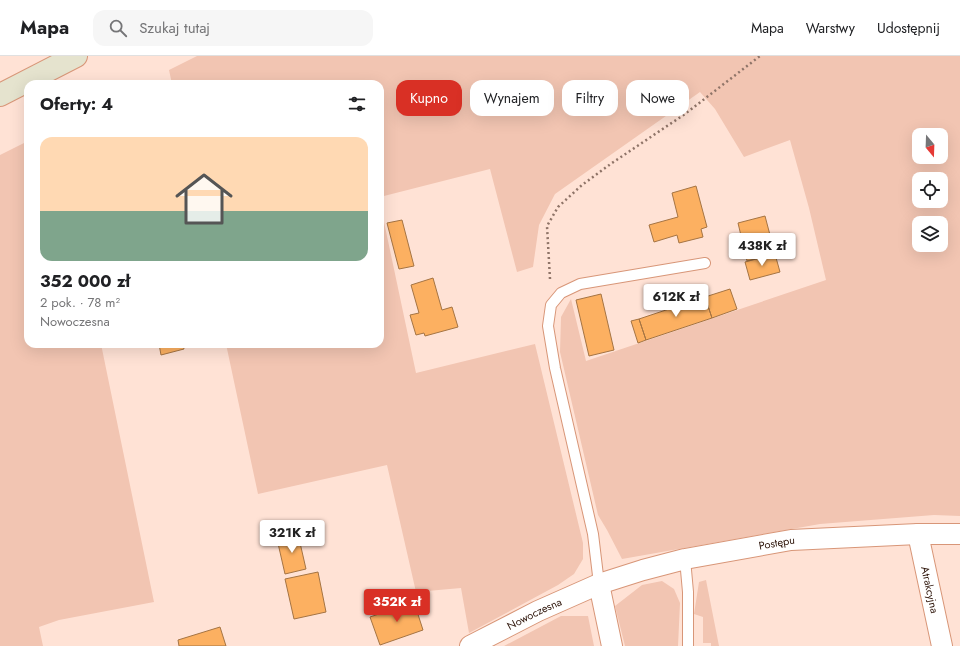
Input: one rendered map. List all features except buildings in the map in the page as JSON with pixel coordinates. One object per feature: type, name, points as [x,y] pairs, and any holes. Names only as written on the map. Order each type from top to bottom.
[{"type":"street","points":[[29,80],[76,56]]},
{"type":"street","points":[[0,95],[24,83]]},
{"type":"street","name":"Postępu","points":[[599,584],[643,570],[685,560],[791,540],[918,534],[960,534]]},
{"type":"street","name":"Atrakcyjna","points":[[918,534],[942,646]]},
{"type":"street","points":[[599,584],[612,646]]},
{"type":"street","name":"Nowoczesna","points":[[470,646],[538,611],[599,584]]},
{"type":"lane","points":[[599,584],[593,534],[551,347],[548,326],[551,305],[562,293],[580,284],[706,263]]},
{"type":"lane","points":[[685,560],[688,592],[688,646]]},
{"type":"path","points":[[551,305],[547,226],[558,207],[582,185],[685,114],[760,56]]},
{"type":"shaded area","points":[[197,56],[960,56],[960,516],[934,515],[820,524],[622,559],[598,515],[560,352],[561,317],[571,299],[586,361],[826,280],[809,208],[790,140],[744,157],[715,109],[700,92],[689,100],[689,80],[626,80],[626,116],[666,116],[555,194],[539,225],[533,267],[517,272],[490,169],[384,196],[384,80],[171,80],[169,70]]},
{"type":"shaded area","points":[[24,143],[24,348],[102,348],[154,602],[59,620],[39,627],[43,646],[0,646],[0,155]]},
{"type":"shaded area","points":[[384,222],[416,373],[535,344],[583,543],[583,559],[574,574],[558,585],[469,633],[461,588],[416,592],[387,465],[258,494],[227,348],[384,348]]},
{"type":"shaded area","points":[[706,580],[719,646],[711,646],[711,643],[703,643],[703,617],[694,614],[699,582]]},
{"type":"shaded area","points":[[662,581],[674,589],[680,603],[678,646],[625,646],[615,606],[642,585]]},
{"type":"shaded area","points":[[561,616],[588,616],[594,646],[504,646]]}]
